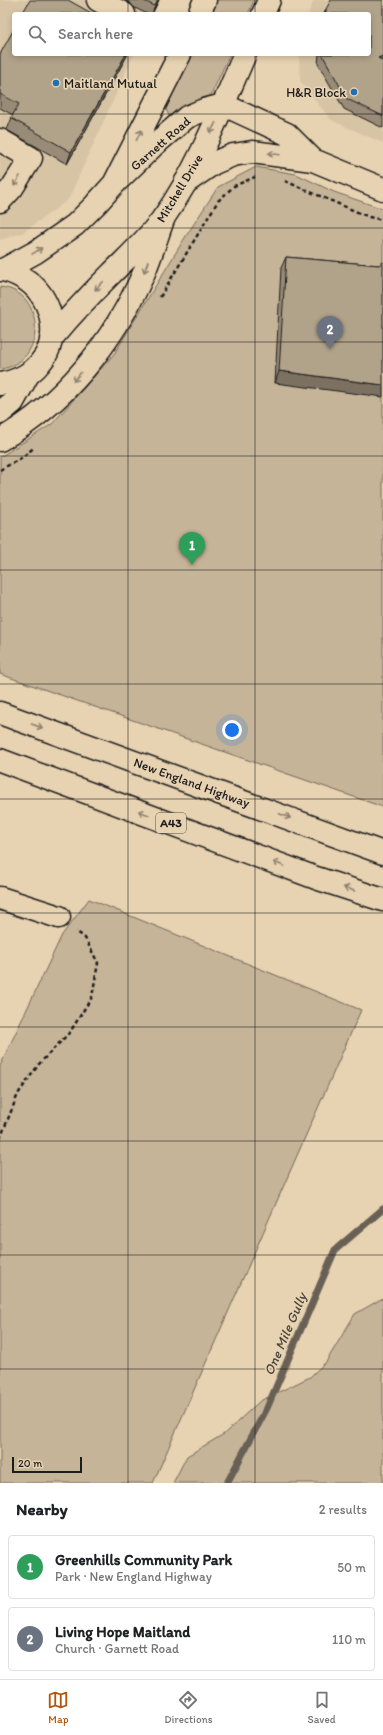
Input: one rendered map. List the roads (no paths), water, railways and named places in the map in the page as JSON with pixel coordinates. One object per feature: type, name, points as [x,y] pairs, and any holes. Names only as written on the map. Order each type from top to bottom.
[{"type":"main road","points":[[98,0],[120,12]]},
{"type":"main road","points":[[200,12],[205,0]]},
{"type":"main road","points":[[264,12],[269,0]]},
{"type":"main road","points":[[2,270],[36,252],[75,225],[96,205],[114,184],[179,56]]},
{"type":"main road","name":"Mitchell Drive","points":[[51,339],[69,317],[138,247],[164,217],[185,183],[224,105],[244,56]]},
{"type":"main road","points":[[224,105],[287,134],[313,160]]},
{"type":"main road","name":"Garnett Road","points":[[114,184],[159,141],[187,117],[204,110],[224,105]]},
{"type":"main road","points":[[0,140],[31,158],[12,188],[0,201]]},
{"type":"main road","points":[[185,183],[214,163],[232,155],[252,152],[313,160],[383,189]]},
{"type":"main road","points":[[0,440],[46,409],[74,381],[103,345],[126,310],[144,273],[164,217]]},
{"type":"main road","points":[[0,384],[14,381],[29,373],[41,363],[51,339],[52,322],[46,300],[31,282],[15,273],[2,270]]},
{"type":"main road","points":[[0,413],[13,402],[29,373]]},
{"type":"main road","name":"New England Highway","points":[[0,713],[383,853]]},
{"type":"main road","name":"A43","points":[[0,760],[316,878],[383,900]]},
{"type":"main road","points":[[0,898],[58,917]]},
{"type":"waterway","name":"One Mile Gully","points":[[227,1483],[267,1408],[335,1250],[383,1209]]},
{"type":"place","name":"Maitland Mutual","points":[[56,83]]},
{"type":"place","name":"H&R Block","points":[[354,92]]},
{"type":"place","name":"Living Hope Maitland","points":[[330,349]]},
{"type":"place","name":"Greenhills Community Park","points":[[192,565]]}]
